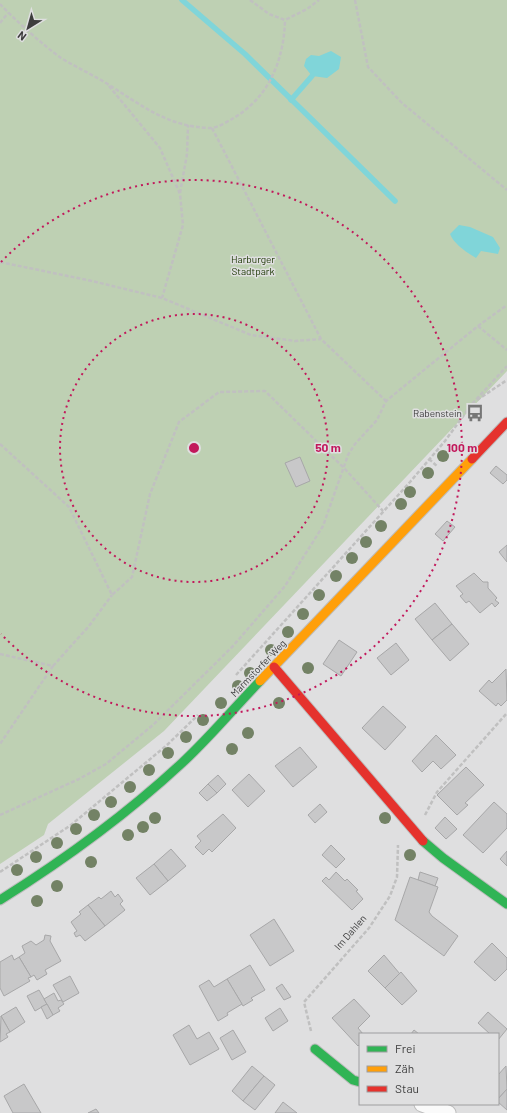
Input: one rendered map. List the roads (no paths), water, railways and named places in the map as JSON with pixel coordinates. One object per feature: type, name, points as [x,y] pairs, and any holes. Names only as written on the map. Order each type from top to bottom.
[{"type":"street","name":"Marmstorfer Weg","points":[[0,900],[24,885],[128,810],[183,762],[507,422]]},
{"type":"street","points":[[274,667],[402,821],[443,858],[507,904]]},
{"type":"street","points":[[315,1048],[353,1080],[359,1082]]},
{"type":"street","points":[[425,1105],[448,1113]]},
{"type":"water","points":[[331,51],[341,57],[339,69],[327,78],[312,76],[304,66],[306,59],[311,55],[319,56]]},
{"type":"water","points":[[459,225],[470,227],[493,237],[500,248],[498,254],[481,251],[476,258],[464,250],[454,241],[450,234]]},
{"type":"waterway","points":[[182,0],[245,54],[395,201]]},
{"type":"waterway","points":[[291,100],[312,76]]},
{"type":"place","name":"Rabenstein","points":[[475,413]]},
{"type":"park label","name":"Harburger Stadtpark","points":[[253,264]]}]
